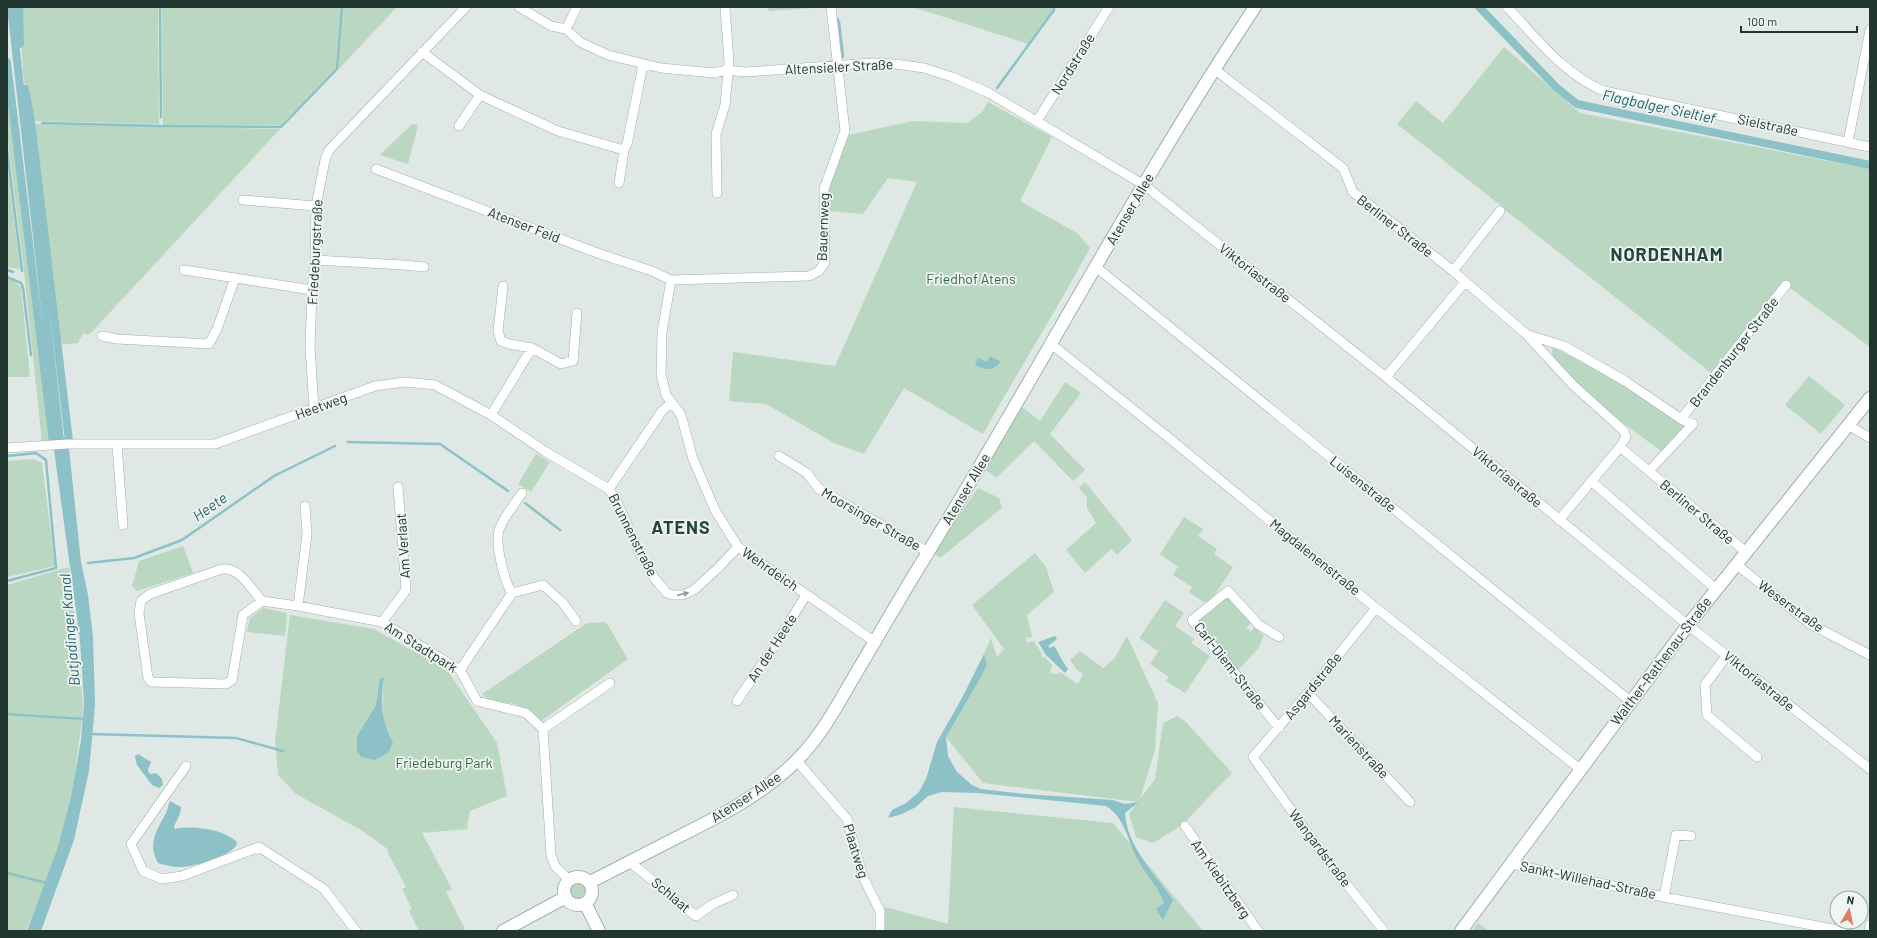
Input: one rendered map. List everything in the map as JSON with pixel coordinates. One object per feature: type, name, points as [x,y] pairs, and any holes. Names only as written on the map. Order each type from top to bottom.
[{"type":"street","name":"Friedeburgstraße","points":[[314,409],[310,347],[312,290],[315,260],[316,206],[325,160],[329,150],[466,7]]},
{"type":"street","name":"Altensieler Straße","points":[[519,7],[551,26],[566,29],[580,42],[608,55],[644,65],[714,73],[727,70],[745,72],[888,63],[924,68],[952,77],[989,93],[1144,185]]},
{"type":"street","points":[[566,29],[577,7]]},
{"type":"street","points":[[717,193],[716,134],[725,105],[727,70],[729,62],[725,7]]},
{"type":"street","name":"Bauernweg","points":[[671,280],[809,276],[819,271],[825,262],[824,189],[845,131],[831,7]]},
{"type":"street","name":"Nordstraße","points":[[1037,121],[1109,7]]},
{"type":"street","name":"Atenser Allee","points":[[590,882],[732,809],[765,787],[797,761],[810,746],[959,503],[1144,185],[1214,69],[1256,7]]},
{"type":"street","name":"Sielstraße","points":[[1512,9],[1570,73],[1587,84],[1604,91],[1870,147]]},
{"type":"street","points":[[1848,142],[1870,30]]},
{"type":"street","points":[[422,52],[480,95],[558,131],[624,150]]},
{"type":"street","points":[[620,183],[624,150],[627,144],[644,65]]},
{"type":"street","name":"Berliner Straße","points":[[1214,69],[1343,168],[1352,192],[1452,271],[1526,334],[1573,385],[1624,431],[1626,437],[1620,447],[1746,552]]},
{"type":"street","points":[[459,126],[480,95]]},
{"type":"street","name":"Atenser Feld","points":[[376,169],[600,254],[652,271],[671,280]]},
{"type":"street","name":"Viktoriastraße","points":[[1144,185],[1386,377],[1688,625],[1870,769]]},
{"type":"street","points":[[243,200],[316,206]]},
{"type":"street","points":[[1452,271],[1500,211]]},
{"type":"street","points":[[315,260],[403,264],[424,267]]},
{"type":"street","name":"Luisenstraße","points":[[1096,267],[1630,701]]},
{"type":"street","points":[[184,270],[312,290]]},
{"type":"street","points":[[102,336],[117,339],[209,344],[218,329],[235,278]]},
{"type":"street","points":[[671,280],[662,332],[661,374],[666,395],[671,403]]},
{"type":"street","points":[[1386,377],[1465,282]]},
{"type":"street","name":"Brandenburger Straße","points":[[1681,419],[1786,285]]},
{"type":"street","points":[[503,286],[498,331],[501,341],[532,348],[561,364],[572,361],[577,313]]},
{"type":"street","name":"Berliner Straße","points":[[1526,334],[1564,346],[1625,381],[1681,419],[1693,424],[1649,471]]},
{"type":"street","name":"Magdalenenstraße","points":[[1051,344],[1169,438],[1376,608],[1580,769]]},
{"type":"street","points":[[491,415],[532,348]]},
{"type":"street","name":"Heetweg","points":[[7,448],[67,444],[215,444],[375,386],[405,382],[435,385],[491,415],[546,452],[609,489]]},
{"type":"street","name":"Walther-Rathenau-Straße","points":[[1460,931],[1512,864],[1630,701],[1688,625],[1870,398]]},
{"type":"street","name":"Brunnenstraße","points":[[671,403],[662,411],[609,489],[619,506],[640,554],[655,579],[667,593],[672,595],[684,595],[694,590],[738,547]]},
{"type":"street","name":"Wehrdeich","points":[[671,403],[680,415],[693,459],[715,510],[738,547],[874,642]]},
{"type":"street","points":[[1848,426],[1870,438]]},
{"type":"street","points":[[117,445],[123,525]]},
{"type":"street","points":[[1559,520],[1620,447]]},
{"type":"street","name":"Moorsinger Straße","points":[[779,456],[807,472],[819,489],[928,552]]},
{"type":"street","points":[[1591,481],[1716,589]]},
{"type":"street","name":"Am Verlaat","points":[[382,622],[406,590],[398,488]]},
{"type":"street","points":[[512,593],[508,587],[498,548],[499,530],[522,493]]},
{"type":"street","points":[[298,606],[308,534],[305,506]]},
{"type":"street","name":"Weserstraße","points":[[1736,564],[1810,624],[1870,655]]},
{"type":"street","points":[[231,568],[239,574],[262,601],[243,615],[232,680],[226,684],[162,683],[152,682],[148,678],[139,613],[142,601],[150,594],[222,569],[231,568]]},
{"type":"street","points":[[460,670],[512,593],[543,585],[562,603],[576,621]]},
{"type":"street","name":"Carl-Diem-Straße","points":[[1278,637],[1259,626],[1228,591],[1192,620],[1279,728]]},
{"type":"street","name":"An der Heete","points":[[737,701],[777,642],[806,594]]},
{"type":"street","name":"Am Stadtpark","points":[[262,601],[298,606],[382,622],[460,670],[477,701],[526,713],[543,729]]},
{"type":"street","name":"Asgardstraße","points":[[1257,764],[1253,757],[1308,693],[1376,608]]},
{"type":"street","points":[[1727,655],[1705,685],[1707,715],[1757,757]]},
{"type":"street","points":[[569,880],[555,866],[551,855],[543,729],[610,683]]},
{"type":"street","name":"Marienstraße","points":[[1308,693],[1410,802]]},
{"type":"street","name":"Plaatweg","points":[[797,761],[847,819],[862,877],[880,911],[880,931]]},
{"type":"street","name":"Wangardstraße","points":[[1257,764],[1324,856],[1384,931]]},
{"type":"street","points":[[186,766],[131,844],[143,871],[162,879],[182,876],[260,847],[324,889],[356,931]]},
{"type":"street","name":"Am Kiebitzberg","points":[[1185,826],[1253,929]]},
{"type":"street","name":"Sankt-Willehad-Straße","points":[[1664,897],[1676,835],[1690,836]]},
{"type":"street","name":"Schlaat","points":[[630,862],[696,916],[714,904],[733,895]]},
{"type":"street","name":"Sankt-Willehad-Straße","points":[[1512,864],[1664,897],[1843,931]]},
{"type":"street","points":[[575,877],[581,877],[590,882],[592,893],[591,897],[585,903],[574,904],[566,898],[564,888],[569,880],[575,877]]},
{"type":"street","points":[[503,931],[566,898]]},
{"type":"street","points":[[585,903],[599,931]]},
{"type":"street","points":[[1869,931],[1870,925]]},
{"type":"green space","points":[[19,7],[158,7],[159,124],[31,121],[23,73]]},
{"type":"green space","points":[[162,7],[341,7],[336,68],[281,125],[163,125]]},
{"type":"green space","points":[[343,7],[397,7],[338,70]]},
{"type":"green space","points":[[768,7],[828,7],[769,11]]},
{"type":"green space","points":[[913,7],[1053,7],[1053,10],[1028,44]]},
{"type":"green space","points":[[1504,47],[1580,113],[1870,169],[1870,347],[1786,285],[1711,373],[1504,209],[1506,206],[1504,208],[1397,124],[1416,101],[1443,123]]},
{"type":"green space","points":[[7,62],[53,442],[42,443],[24,271],[7,134]]},
{"type":"green space","name":"Friedhof Atens","points":[[988,102],[1052,137],[1020,201],[1077,233],[1090,248],[983,434],[904,388],[864,454],[834,443],[766,404],[729,401],[733,352],[835,366],[917,182],[888,178],[863,214],[828,211],[828,188],[848,135],[913,121],[967,123],[982,112]]},
{"type":"green space","points":[[31,124],[280,129],[89,335],[83,333],[78,343],[58,345]]},
{"type":"green space","points":[[412,124],[418,125],[408,164],[380,155]]},
{"type":"green space","points":[[7,162],[20,269],[7,267]]},
{"type":"green space","points":[[7,279],[11,279],[21,287],[30,377],[7,377]]},
{"type":"green space","points":[[1555,348],[1623,383],[1683,424],[1684,430],[1665,451],[1661,451],[1598,403],[1580,387],[1555,359],[1552,349]]},
{"type":"green space","points":[[1809,376],[1845,405],[1821,434],[1785,405]]},
{"type":"green space","points":[[1065,382],[1081,393],[1050,434],[1085,470],[1073,481],[1034,441],[996,478],[986,470],[1020,405],[1040,421]]},
{"type":"green space","points":[[536,454],[550,462],[531,492],[518,484]]},
{"type":"green space","points":[[33,459],[42,463],[55,566],[7,577],[7,461]]},
{"type":"green space","points":[[1085,482],[1132,540],[1117,555],[1111,549],[1085,573],[1066,550],[1096,523],[1087,508],[1087,497],[1079,488]]},
{"type":"green space","points":[[978,488],[999,498],[1002,508],[940,558],[933,553]]},
{"type":"green space","points":[[1184,517],[1203,529],[1198,536],[1217,549],[1214,554],[1233,567],[1208,605],[1189,592],[1192,587],[1173,575],[1178,567],[1160,554]]},
{"type":"green space","points":[[183,546],[193,573],[137,591],[132,586],[139,561]]},
{"type":"green space","points":[[1035,553],[1046,567],[1054,592],[1027,615],[1032,637],[1025,638],[1027,643],[1034,641],[1042,654],[1041,656],[1043,658],[1045,657],[1052,665],[1050,673],[1056,674],[1060,672],[1078,684],[1083,674],[1076,669],[1070,660],[1080,651],[1103,668],[1114,659],[1127,636],[1158,703],[1155,750],[1140,799],[1155,779],[1163,723],[1177,716],[1186,722],[1232,773],[1181,826],[1153,843],[1136,837],[1129,814],[1138,802],[983,783],[946,737],[987,664],[984,654],[991,638],[997,657],[1004,649],[972,605]]},
{"type":"green space","points":[[69,567],[79,658],[83,706],[82,719],[7,713],[7,585]]},
{"type":"green space","points":[[1227,593],[1252,623],[1246,627],[1251,632],[1254,627],[1264,636],[1258,649],[1256,649],[1257,650],[1237,671],[1194,620]]},
{"type":"green space","points":[[1165,600],[1184,613],[1158,651],[1139,638]]},
{"type":"green space","points":[[263,608],[287,613],[285,636],[247,632],[250,618]]},
{"type":"green space","name":"Friedeburg Park","points":[[290,615],[374,629],[447,670],[497,743],[507,796],[470,811],[467,829],[422,833],[452,889],[446,892],[465,929],[460,931],[419,931],[409,911],[412,909],[402,889],[406,887],[387,851],[389,850],[361,830],[296,794],[278,775],[275,742]],"holes":[[[384,678],[383,711],[386,726],[393,742],[361,757],[357,751],[357,736],[376,705]]]},
{"type":"green space","points":[[606,622],[628,659],[541,721],[515,704],[489,700],[482,694],[587,623]]},
{"type":"green space","points":[[1175,626],[1194,639],[1191,643],[1210,656],[1185,693],[1166,681],[1169,677],[1150,664]]},
{"type":"green space","points":[[7,714],[82,720],[70,810],[53,866],[26,931],[7,931]]},
{"type":"green space","points":[[954,807],[1113,823],[1203,931],[883,931],[885,907],[948,924]]},
{"type":"green space","points":[[578,882],[584,885],[587,891],[584,897],[578,900],[572,897],[569,891],[572,885]]},
{"type":"green space","points":[[1478,923],[1489,931],[1472,931]]},
{"type":"water","points":[[990,356],[1000,361],[999,364],[991,369],[982,368],[975,365],[978,358],[987,362]]},
{"type":"water","points":[[69,448],[81,562],[88,595],[93,637],[95,705],[89,771],[74,840],[41,931],[27,931],[58,847],[71,797],[81,740],[84,703],[80,640],[54,450]]},
{"type":"water","points":[[1055,636],[1057,639],[1048,646],[1050,648],[1054,646],[1056,649],[1068,669],[1065,673],[1046,655],[1038,642]]},
{"type":"water","points":[[984,654],[987,664],[982,675],[946,737],[948,756],[957,772],[972,785],[981,789],[1025,794],[1113,800],[1125,804],[1139,802],[1125,813],[1127,825],[1136,849],[1173,900],[1163,920],[1156,909],[1164,903],[1155,885],[1140,864],[1122,823],[1106,806],[978,793],[942,792],[928,796],[916,807],[902,814],[888,818],[892,810],[906,803],[919,792],[926,779],[937,742],[962,698]]},
{"type":"water","points":[[380,678],[384,678],[382,711],[386,726],[393,742],[388,753],[374,760],[361,757],[357,751],[357,736],[376,705]]},
{"type":"water","points":[[138,754],[151,762],[148,770],[150,774],[156,773],[162,779],[163,785],[159,788],[152,785],[137,765],[135,756]]},
{"type":"water","points":[[170,801],[181,807],[180,814],[174,826],[175,829],[199,828],[216,831],[237,842],[236,846],[232,850],[210,861],[185,867],[168,866],[158,863],[153,849],[154,837],[166,813]]},
{"type":"waterway","points":[[11,7],[61,449]]},
{"type":"waterway","points":[[19,7],[20,44]]},
{"type":"waterway","points":[[160,7],[161,117]]},
{"type":"waterway","points":[[42,123],[281,127],[337,69],[342,7]]},
{"type":"waterway","points":[[997,88],[1054,10],[1054,7]]},
{"type":"waterway","name":"Flagbalger Sieltief","points":[[1479,7],[1557,88],[1577,104],[1870,165]]},
{"type":"waterway","points":[[835,15],[839,22],[843,57]]},
{"type":"waterway","points":[[7,62],[53,442],[69,441],[31,121],[25,89]]},
{"type":"waterway","points":[[7,150],[22,271]]},
{"type":"waterway","points":[[7,270],[13,272]]},
{"type":"waterway","points":[[7,277],[21,283],[23,288],[31,355]]},
{"type":"waterway","name":"Heete","points":[[348,442],[440,444],[508,491]]},
{"type":"waterway","name":"Heete","points":[[88,563],[134,558],[182,540],[274,476],[335,446]]},
{"type":"waterway","name":"Butjadinger Kanal","points":[[7,456],[36,453],[46,460],[56,568],[7,581]]},
{"type":"waterway","name":"Heete","points":[[525,503],[560,530]]},
{"type":"waterway","points":[[7,714],[84,719]]},
{"type":"waterway","points":[[90,734],[236,738],[283,751]]},
{"type":"waterway","points":[[7,873],[47,883]]},
{"type":"district","name":"NORDENHAM","points":[[1667,255]]},
{"type":"district","name":"ATENS","points":[[681,528]]}]
